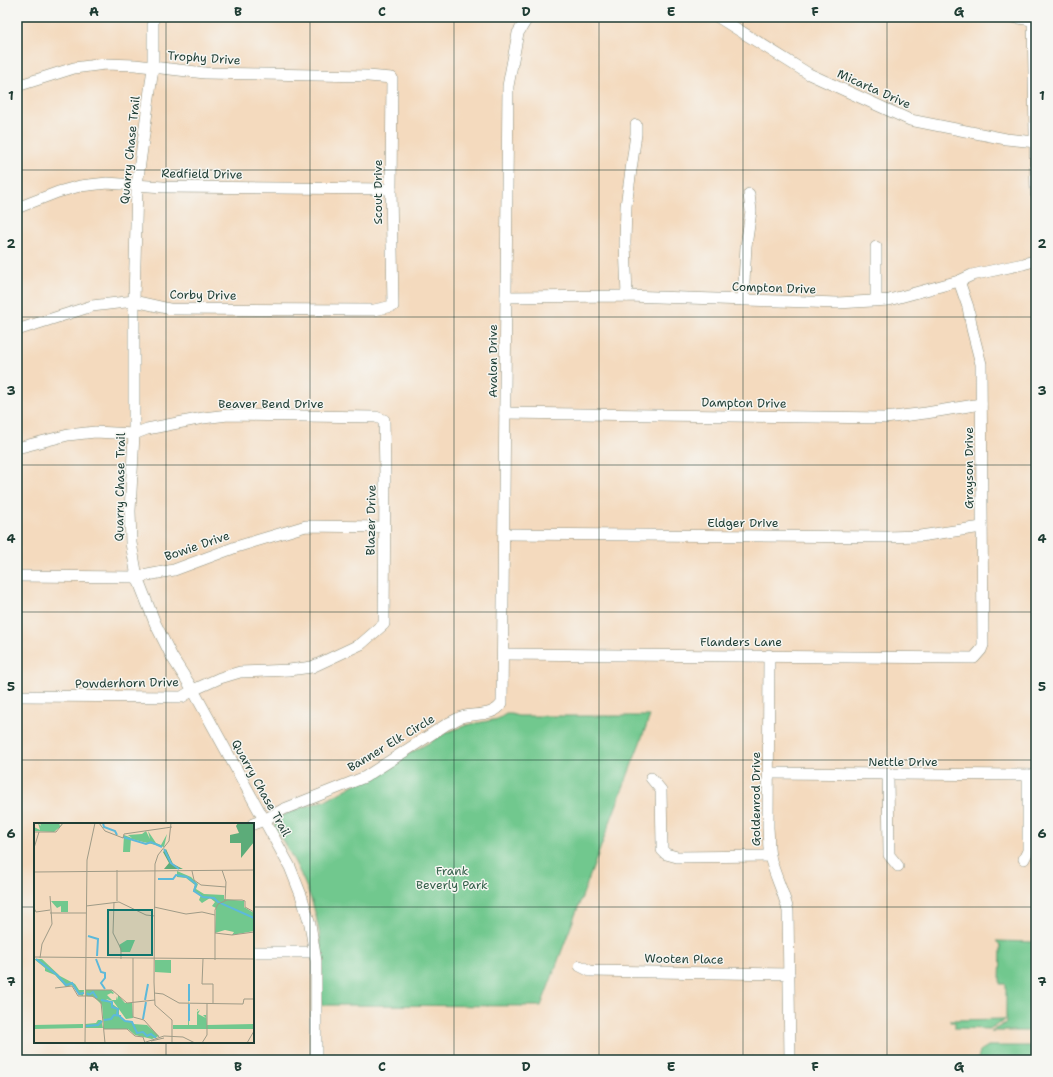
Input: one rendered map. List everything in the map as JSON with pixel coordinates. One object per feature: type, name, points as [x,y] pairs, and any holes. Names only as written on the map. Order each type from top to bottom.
[{"type":"street","name":"Quarry Chase Trail","points":[[153,17],[153,68],[137,185],[134,301],[134,434],[130,511],[131,543],[136,576],[162,638],[193,690],[290,867],[301,895],[310,924],[316,961],[316,1060]]},
{"type":"street","name":"Avalon Drive","points":[[499,708],[502,703],[503,654],[508,86],[518,33],[528,17]]},
{"type":"street","name":"Micarta Drive","points":[[718,17],[809,74],[910,120],[1006,139],[1035,142]]},
{"type":"street","points":[[1012,17],[1033,19],[1036,194]]},
{"type":"street","name":"Trophy Drive","points":[[17,86],[74,68],[105,64],[135,65],[205,73],[368,76],[392,78]]},
{"type":"street","name":"Scout Drive","points":[[392,78],[391,189],[393,306]]},
{"type":"street","points":[[628,296],[624,243],[626,206],[636,125]]},
{"type":"street","name":"Redfield Drive","points":[[17,208],[58,192],[80,186],[107,183],[163,187],[391,189]]},
{"type":"street","points":[[743,300],[746,246],[751,211],[749,194]]},
{"type":"street","points":[[876,247],[876,300]]},
{"type":"street","name":"Compton Drive","points":[[506,297],[628,296],[838,303],[889,300],[959,281],[972,274],[1035,260]]},
{"type":"street","name":"Grayson Drive","points":[[959,281],[968,307],[981,364],[983,645],[977,655]]},
{"type":"street","name":"Corby Drive","points":[[17,330],[92,306],[134,301],[170,309],[374,310],[393,306]]},
{"type":"street","name":"Dampton Drive","points":[[505,413],[885,418],[981,404]]},
{"type":"street","name":"Beaver Bend Drive","points":[[17,448],[68,435],[95,432],[134,434],[203,418],[228,415],[376,417],[384,420]]},
{"type":"street","name":"Blazer Drive","points":[[384,420],[384,619]]},
{"type":"street","name":"Bowie Drive","points":[[17,576],[136,576],[174,570],[236,547],[306,526],[384,527]]},
{"type":"street","name":"Eldger Drive","points":[[504,534],[887,537],[920,536],[982,527]]},
{"type":"street","name":"Powderhorn Drive","points":[[17,696],[182,697],[193,690],[220,678],[240,672],[289,670],[312,667],[360,644],[384,624],[384,619]]},
{"type":"street","name":"Flanders Lane","points":[[503,654],[769,655],[974,658],[977,655]]},
{"type":"street","name":"Goldenrod Drive","points":[[769,655],[768,828],[770,856],[778,882],[786,899],[788,911],[790,1060]]},
{"type":"street","name":"Banner Elk Circle","points":[[254,824],[284,809],[365,777],[447,724],[461,717],[491,713],[499,708]]},
{"type":"street","name":"Nettle Drive","points":[[769,773],[1032,775]]},
{"type":"street","points":[[888,775],[889,855],[898,866]]},
{"type":"street","points":[[1024,859],[1028,851],[1032,775]]},
{"type":"street","points":[[651,778],[661,790],[662,850],[666,854],[677,857],[770,856]]},
{"type":"street","points":[[254,952],[314,952]]},
{"type":"street","name":"Wooten Place","points":[[580,966],[590,971],[789,974]]},
{"type":"green space","name":"Frank Beverly Park","points":[[506,714],[518,716],[650,716],[541,1006],[321,1005],[322,955],[319,929],[313,905],[301,875],[275,828],[276,819],[300,808],[327,800],[448,732],[467,725],[498,719]]},
{"type":"green space","points":[[996,941],[1036,942],[1036,1031],[991,1031],[1006,1023],[1006,984],[1000,984],[1001,946]]},
{"type":"green space","points":[[1004,1019],[1004,1021],[989,1029],[955,1028],[955,1022],[950,1022],[950,1020]]},
{"type":"green space","points":[[988,1046],[1036,1046],[1036,1060],[978,1060],[980,1051]]}]
